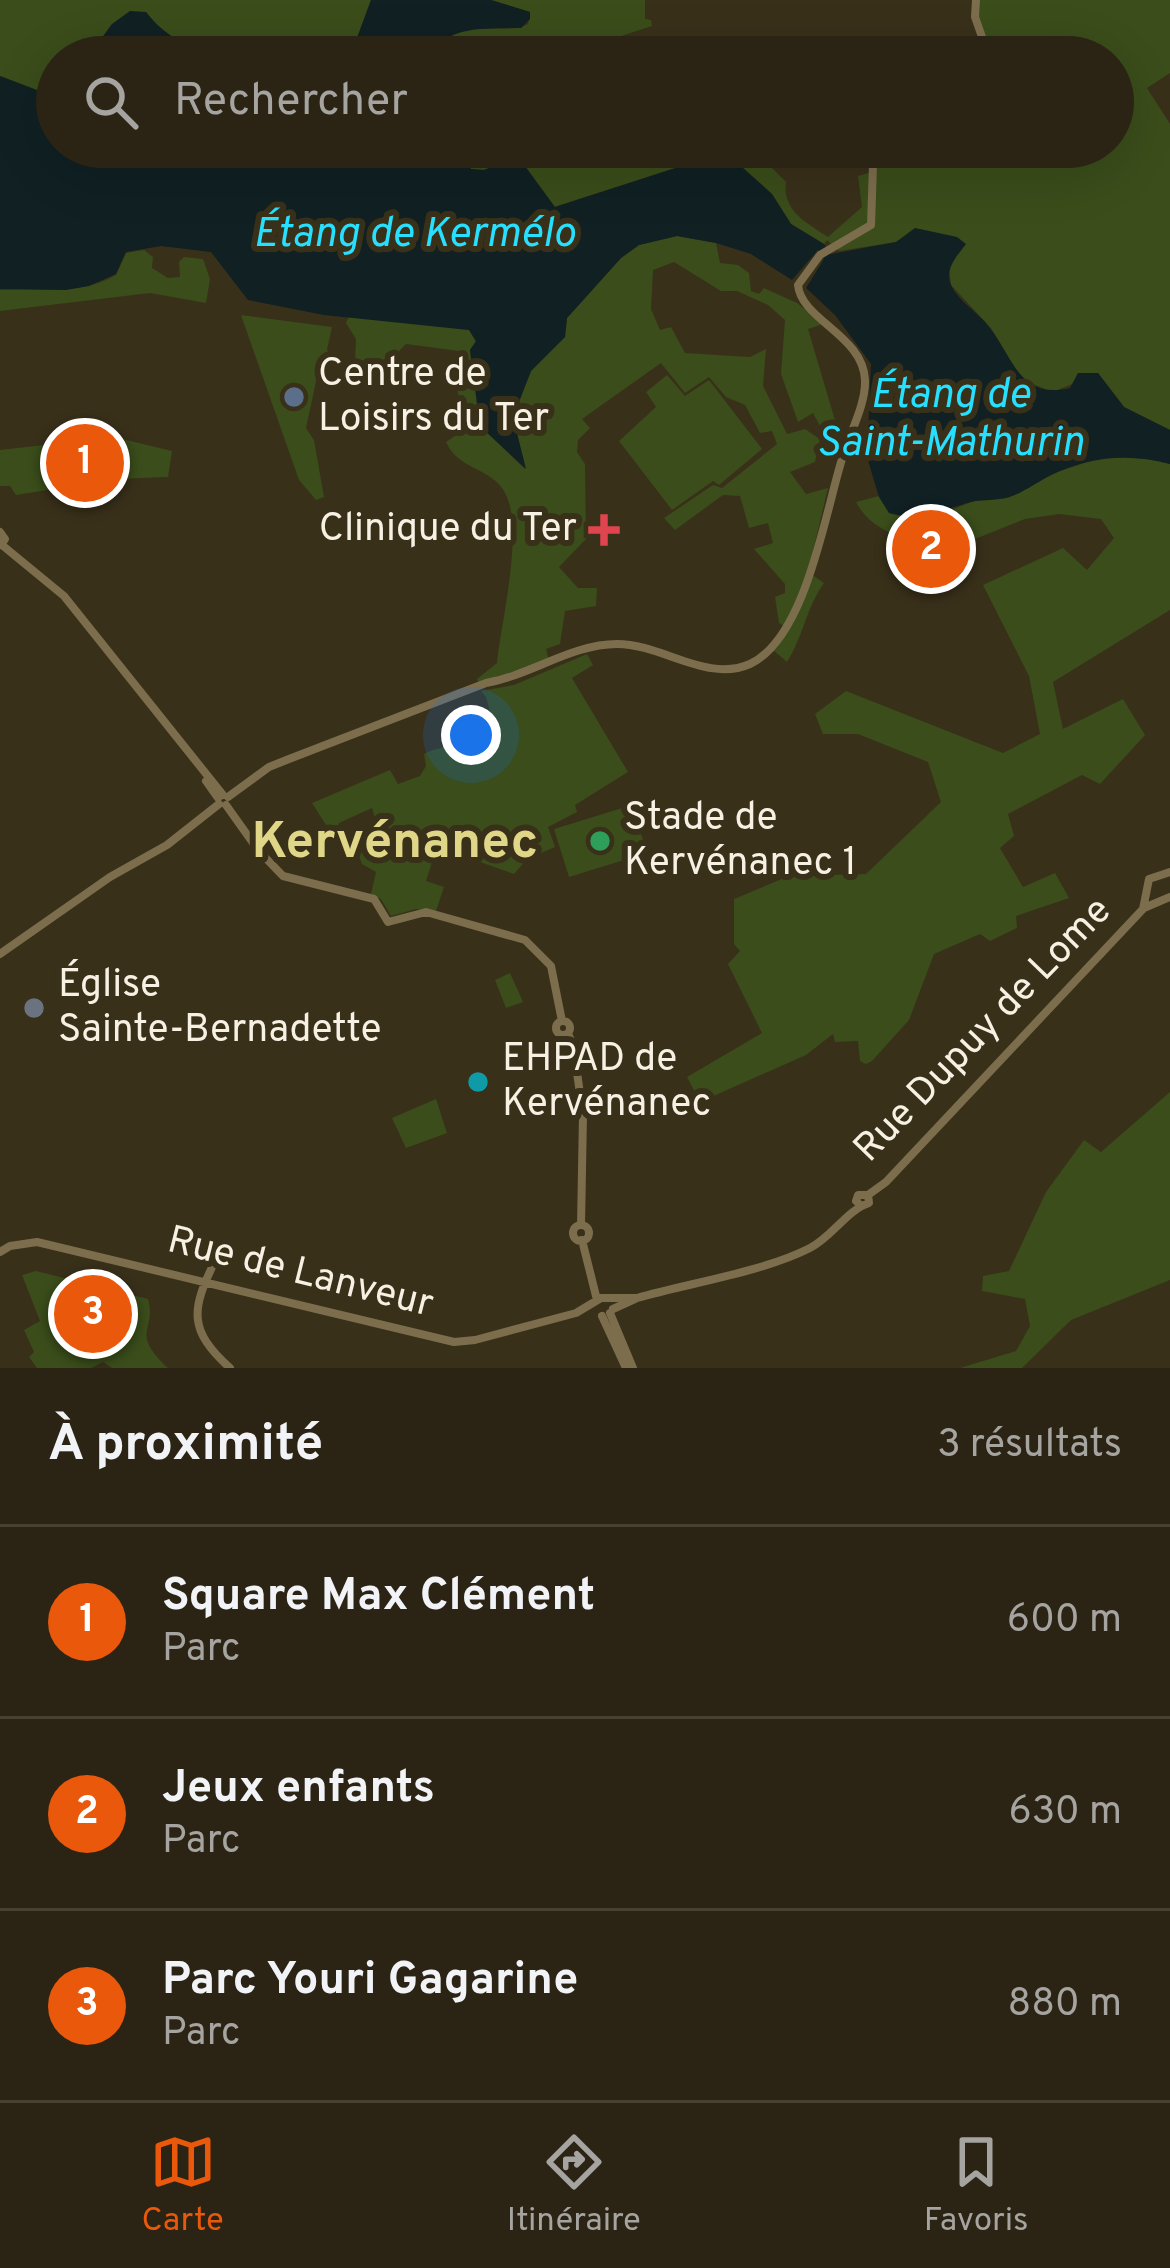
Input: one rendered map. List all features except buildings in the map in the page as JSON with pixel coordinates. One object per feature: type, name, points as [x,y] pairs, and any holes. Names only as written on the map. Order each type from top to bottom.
[{"type":"street","points":[[976,0],[975,17],[982,36]]},
{"type":"street","points":[[0,954],[110,877],[166,845],[269,767],[592,645],[652,648],[727,670],[749,664],[775,645],[812,573],[865,382],[855,350],[799,296],[801,278],[824,252],[871,226],[873,168]]},
{"type":"street","points":[[0,532],[5,537],[1,545],[64,596],[258,850],[284,876],[374,899],[388,922],[426,912],[516,936],[536,947],[551,966],[562,1021],[556,1031],[568,1034],[573,1044],[583,1115],[581,1225],[588,1231],[582,1240],[630,1368]]},
{"type":"street","points":[[1159,901],[1148,893],[1149,879],[1157,873],[1169,874]]},
{"type":"street","name":"Rue Dupuy de Lome","points":[[1143,909],[1148,893]]},
{"type":"street","name":"Rue Dupuy de Lome","points":[[604,1307],[798,1254],[830,1236],[861,1205],[858,1195],[868,1195],[886,1182],[1143,909],[1170,897]]},
{"type":"street","name":"Rue de Lanveur","points":[[0,1252],[37,1242],[454,1342],[604,1307]]},
{"type":"street","points":[[215,1261],[197,1306],[198,1329],[207,1346],[230,1368]]},
{"type":"green space","points":[[0,0],[371,0],[358,36],[172,36],[146,12],[112,24],[103,36],[36,36],[36,90],[0,76]]},
{"type":"green space","points":[[491,0],[645,0],[645,19],[652,26],[621,36],[450,36],[460,29],[520,28],[528,24],[530,12]]},
{"type":"green space","points":[[979,0],[1170,0],[1170,73],[1147,88],[1170,124],[1170,430],[1124,407],[1098,373],[1053,392],[1022,380],[991,328],[951,285],[949,267],[896,242],[839,251],[827,240],[824,244],[791,224],[772,194],[743,168],[772,168],[786,182],[792,208],[828,237],[862,207],[858,176],[877,168],[1134,168],[1134,36],[984,36]]},
{"type":"green space","points":[[526,168],[675,168],[554,207]]},
{"type":"green space","points":[[677,236],[716,243],[720,263],[738,265],[749,273],[751,291],[759,294],[764,288],[797,303],[823,324],[808,329],[837,427],[847,434],[842,444],[829,443],[813,413],[798,422],[781,374],[785,320],[768,305],[737,291],[721,291],[674,262],[653,270],[651,309],[660,330],[671,327],[685,353],[750,357],[766,349],[763,386],[787,434],[805,429],[820,439],[815,462],[790,472],[806,494],[828,488],[808,572],[824,583],[787,662],[773,650],[787,628],[779,623],[775,597],[785,593],[785,584],[754,549],[773,543],[768,523],[749,528],[740,496],[723,495],[675,530],[664,518],[713,485],[722,488],[777,444],[772,431],[760,433],[745,405],[726,397],[709,377],[685,393],[661,363],[582,419],[590,428],[578,440],[577,452],[585,464],[586,539],[559,567],[578,588],[597,588],[596,606],[565,611],[560,644],[546,649],[549,661],[478,682],[497,663],[512,523],[502,488],[457,457],[446,442],[465,429],[455,378],[459,351],[406,344],[384,366],[355,362],[356,339],[346,323],[349,316],[469,330],[476,342],[470,350],[480,426],[525,469],[513,417],[531,371],[565,337],[567,318],[621,258],[639,245]]},
{"type":"green space","points":[[144,250],[153,257],[152,268],[168,278],[180,277],[179,262],[184,257],[203,259],[210,279],[206,303],[150,293],[0,311],[0,290],[88,286],[116,275],[126,253]]},
{"type":"green space","points":[[241,315],[332,327],[330,353],[318,372],[306,428],[314,440],[324,497],[316,500],[299,480]]},
{"type":"green space","points":[[667,375],[685,396],[709,380],[762,449],[719,485],[713,481],[672,510],[619,441],[656,407],[646,392]]},
{"type":"green space","points":[[114,437],[172,451],[168,477],[117,479],[16,495],[10,486],[0,486],[0,450]]},
{"type":"green space","points":[[1137,455],[1170,464],[1170,610],[1053,682],[1063,729],[1123,699],[1145,735],[1100,784],[1082,775],[1008,814],[1014,836],[1000,848],[1023,887],[1055,873],[1069,898],[1016,916],[1017,928],[990,941],[980,934],[934,954],[909,1020],[872,1061],[860,1061],[858,1041],[835,1042],[833,1034],[806,1055],[700,1102],[687,1077],[762,1033],[728,964],[740,951],[734,944],[734,899],[789,876],[866,874],[941,802],[928,762],[858,734],[823,734],[815,714],[846,691],[1003,753],[1040,734],[1029,676],[983,585],[1063,548],[1087,570],[1114,538],[1101,519],[1059,514],[1025,519],[965,543],[944,542],[921,557],[916,550],[938,542],[914,540],[880,528],[856,502],[879,496],[889,513],[908,518],[941,514],[974,501],[1008,498],[1057,472],[1100,458]]},
{"type":"green space","points":[[587,654],[593,665],[572,678],[628,772],[575,805],[577,812],[548,827],[555,847],[527,859],[514,874],[437,847],[426,881],[444,887],[436,911],[416,909],[391,916],[381,899],[371,894],[376,872],[362,864],[358,853],[383,845],[372,808],[339,823],[335,839],[312,803],[390,770],[398,784],[420,776],[426,766],[424,754],[479,742],[478,734],[495,730],[481,691],[514,685]]},
{"type":"green space","name":"Stade de Kervénanec 1","points":[[632,805],[647,853],[569,877],[554,829]]},
{"type":"green space","points":[[510,973],[523,1002],[506,1008],[495,980]]},
{"type":"green space","points":[[1170,1092],[1170,1280],[1071,1320],[1022,1368],[960,1368],[1016,1351],[1030,1326],[1025,1299],[982,1291],[983,1276],[1009,1271],[1046,1192],[1084,1140],[1101,1152]]},
{"type":"green space","points":[[436,1099],[447,1133],[406,1148],[392,1118]]},
{"type":"green space","points":[[36,1271],[148,1299],[147,1339],[168,1368],[112,1368],[103,1362],[91,1368],[37,1368],[29,1357],[34,1352],[24,1330],[40,1321],[22,1275]]},
{"type":"water","points":[[371,0],[491,0],[530,12],[521,28],[481,29],[453,36],[358,36]]},
{"type":"water","points":[[130,11],[146,12],[172,36],[103,36]]},
{"type":"water","name":"Étang de Kermélo","points":[[0,76],[36,90],[36,168],[526,168],[555,207],[676,168],[743,168],[772,194],[791,224],[824,244],[831,254],[896,242],[915,228],[957,237],[966,244],[950,268],[951,285],[989,327],[1020,374],[1039,388],[1053,390],[1070,388],[1078,373],[1098,373],[1124,407],[1170,430],[1170,464],[1140,458],[1095,460],[1004,498],[921,515],[889,513],[867,457],[871,364],[835,315],[806,288],[824,259],[818,250],[792,280],[751,254],[677,236],[639,245],[621,258],[567,318],[565,337],[531,371],[513,417],[526,469],[480,426],[470,350],[476,341],[469,330],[324,315],[248,300],[211,252],[161,246],[126,252],[116,274],[89,286],[0,289]]},
{"type":"place","name":"Centre de Loisirs du Ter","points":[[294,397]]},
{"type":"place","name":"Square Max Clément","points":[[85,463]]},
{"type":"place","name":"Clinique du Ter","points":[[604,530]]},
{"type":"place","name":"Jeux enfants","points":[[931,549]]},
{"type":"place","name":"Stade de Kervénanec 1","points":[[600,841]]},
{"type":"place","name":"Église Sainte-Bernadette","points":[[34,1008]]},
{"type":"place","name":"EHPAD de Kervénanec","points":[[478,1082]]},
{"type":"place","name":"Parc Youri Gagarine","points":[[93,1314]]},
{"type":"district","name":"Kervénanec","points":[[395,844]]},
{"type":"water label","name":"Étang de Saint-Mathurin","points":[[950,420]]}]
